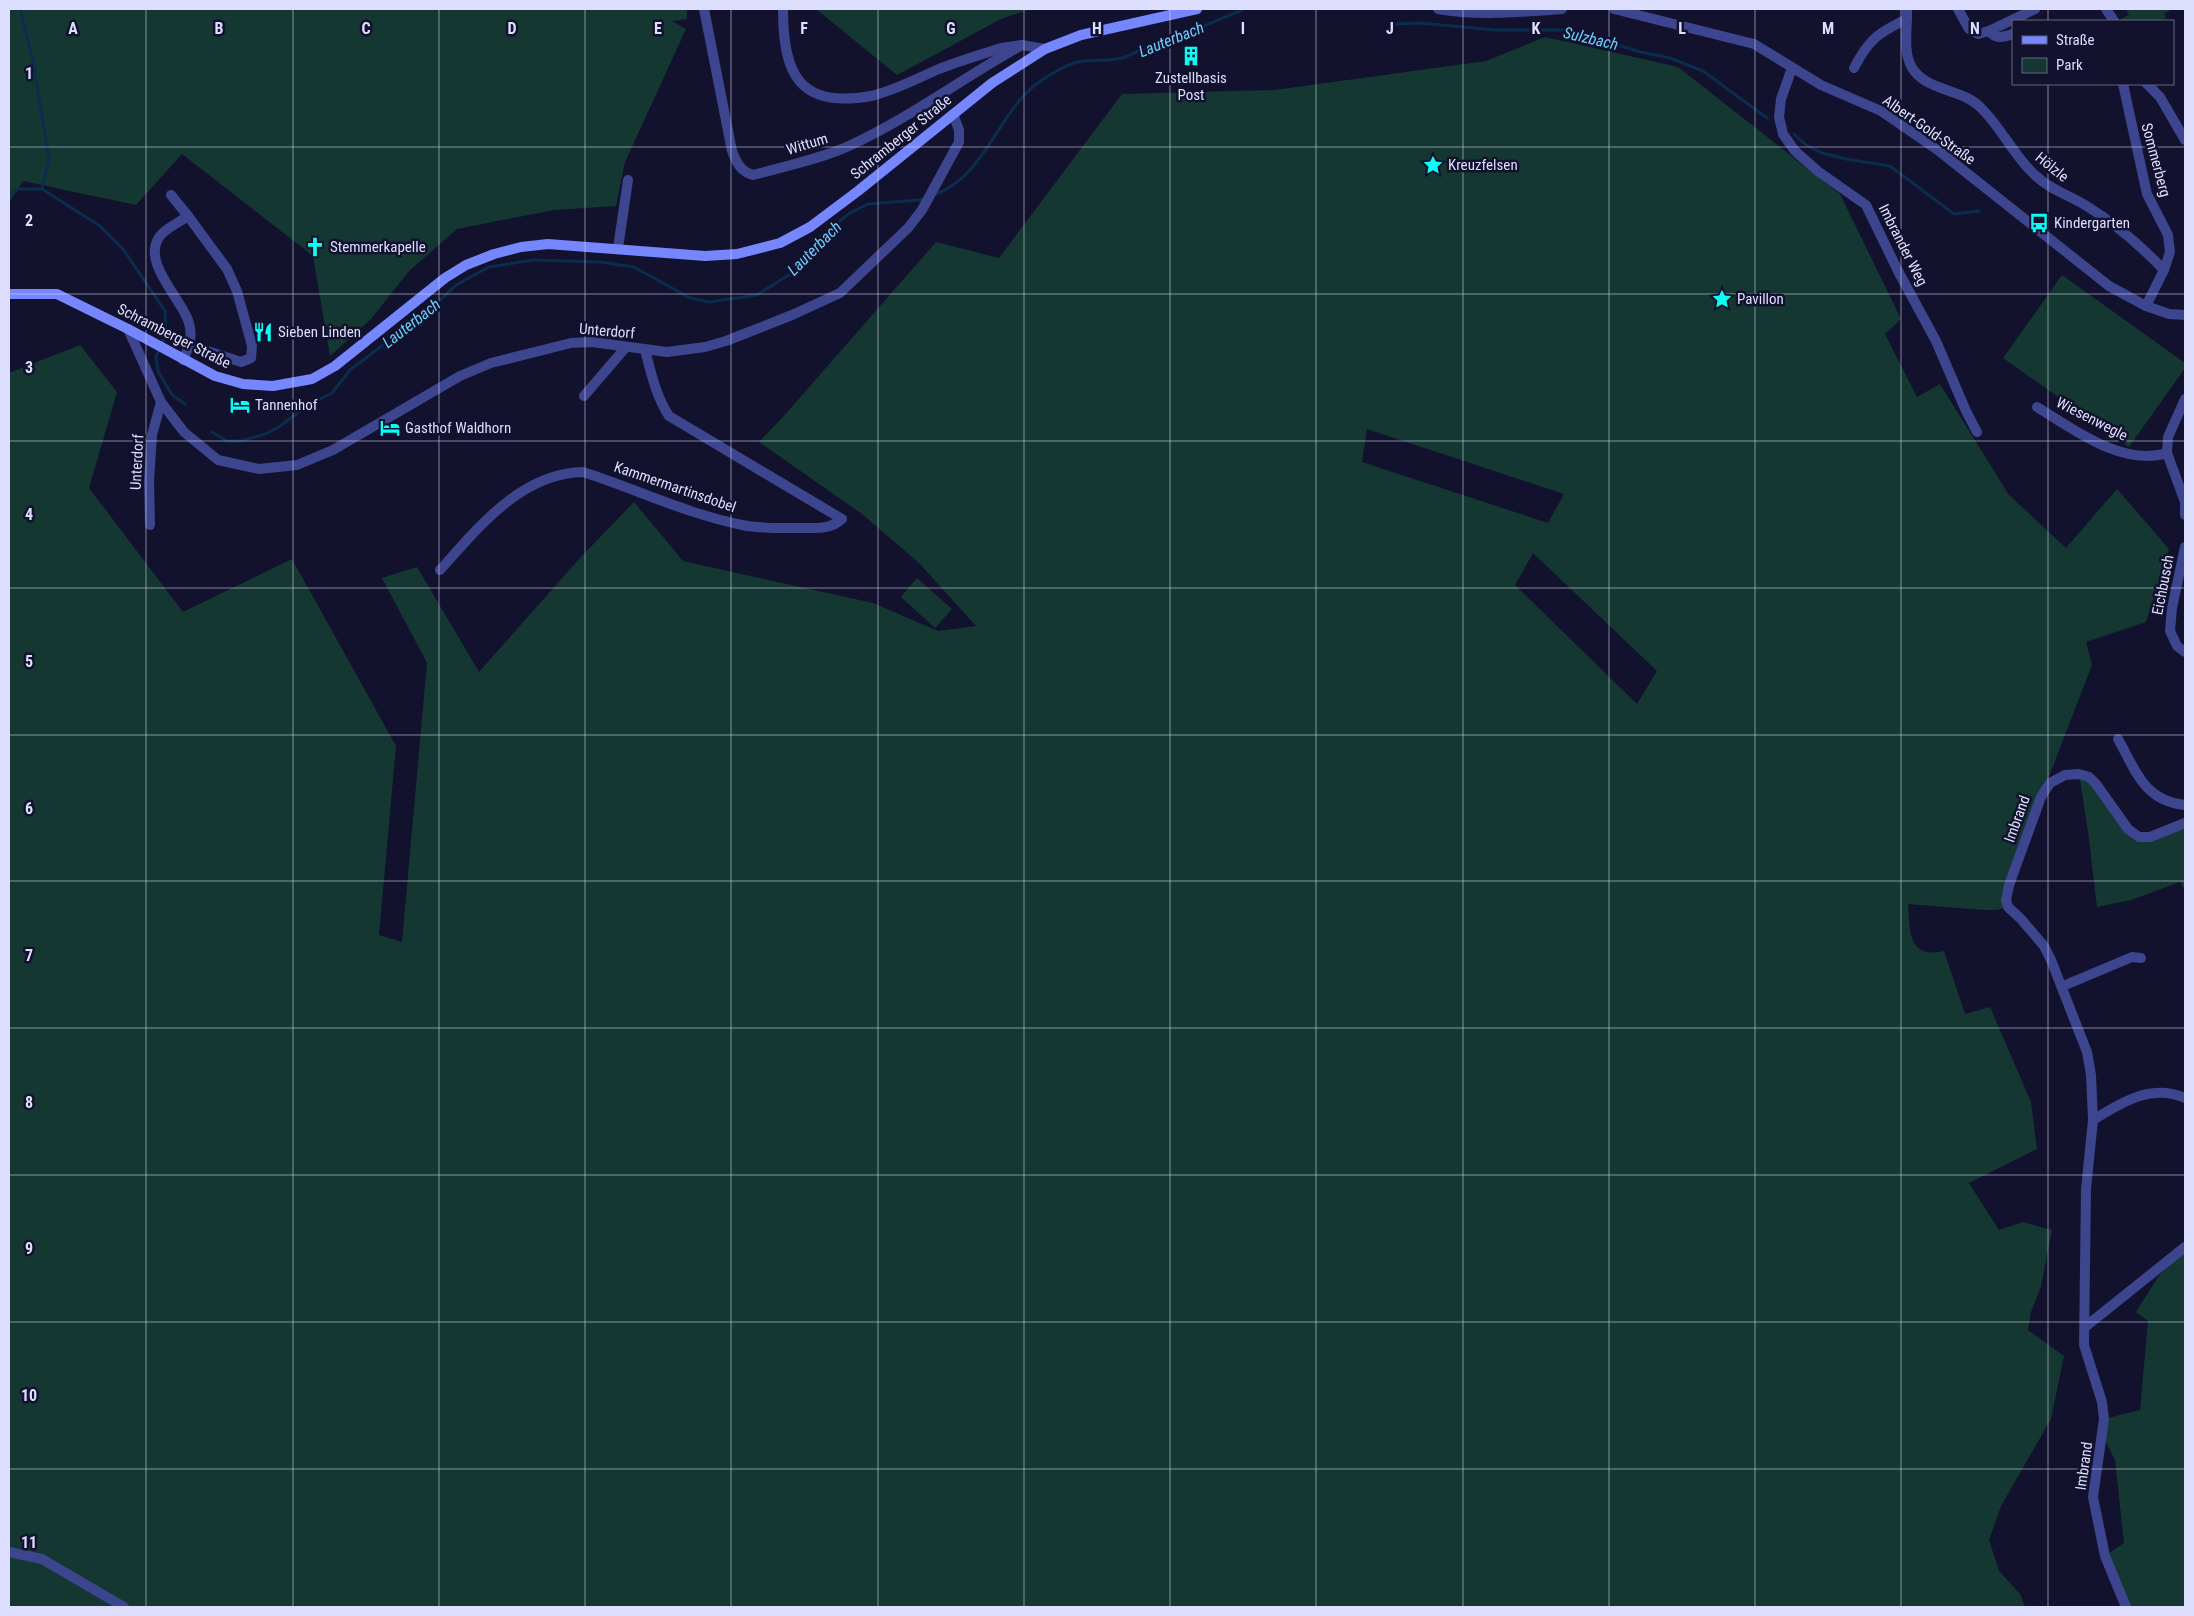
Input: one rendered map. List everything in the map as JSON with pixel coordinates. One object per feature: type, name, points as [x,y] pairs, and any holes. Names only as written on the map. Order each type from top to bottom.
[{"type":"main road","name":"Schramberger Straße","points":[[9,294],[57,294],[128,329],[215,376],[243,384],[273,386],[312,379],[335,366],[445,278],[466,265],[512,249],[548,244],[704,256],[737,254],[780,243],[810,227],[1010,70],[1045,49],[1081,35],[1198,9]]},
{"type":"street","name":"Wittum","points":[[704,9],[732,151],[739,166],[745,172],[753,175],[849,146],[906,116],[976,70],[1022,45]]},
{"type":"street","points":[[782,9],[783,35],[791,68],[806,89],[822,96],[836,98],[872,96],[1001,48],[1022,45],[1045,49]]},
{"type":"street","points":[[1438,9],[1512,12],[1562,9]]},
{"type":"street","name":"Albert-Gold-Straße","points":[[1614,9],[1641,12],[1754,44],[1821,85],[1882,112],[1939,151],[2108,286],[2146,306]]},
{"type":"street","points":[[1958,9],[1969,29],[1978,34],[1989,31],[2035,9]]},
{"type":"street","points":[[2106,9],[2113,20]]},
{"type":"street","points":[[1854,68],[1866,46],[1907,14]]},
{"type":"street","name":"Hölzle","points":[[1907,14],[1906,37],[1908,58],[1915,71],[1928,82],[1968,97],[1982,108],[2019,159],[2034,175],[2048,186],[2081,202],[2119,228],[2164,270]]},
{"type":"street","points":[[1989,31],[1993,36],[2001,38],[2012,34]]},
{"type":"street","name":"Imbrander Weg","points":[[1792,68],[1781,99],[1779,117],[1783,134],[1796,151],[1819,172],[1866,205],[1898,271],[1936,341],[1977,432]]},
{"type":"street","name":"Sommerberg","points":[[2123,85],[2147,194],[2168,235],[2170,252],[2164,270]]},
{"type":"street","points":[[2149,85],[2160,97],[2185,140]]},
{"type":"street","name":"Unterdorf","points":[[128,329],[161,402],[184,432],[218,460],[259,469],[297,465],[333,450],[460,376],[480,367],[571,343],[592,342],[645,350],[682,351],[726,341],[840,294],[908,228],[924,205],[959,142],[959,130],[953,114]]},
{"type":"street","points":[[618,248],[628,180]]},
{"type":"street","points":[[170,195],[227,269],[237,291],[252,346],[251,358],[241,362],[190,345]]},
{"type":"street","points":[[183,360],[191,340],[189,321],[159,271],[154,248],[160,236],[188,216]]},
{"type":"street","points":[[2164,270],[2146,306],[2169,314],[2185,315]]},
{"type":"street","points":[[584,396],[626,347]]},
{"type":"street","name":"Kammermartinsdobel","points":[[440,570],[484,521],[511,499],[543,480],[568,472],[583,472],[719,520],[744,526],[826,528],[835,525],[842,519],[669,416],[655,388],[645,350]]},
{"type":"street","points":[[2185,399],[2168,437],[2167,453],[2185,502],[2185,515]]},
{"type":"street","name":"Unterdorf","points":[[150,525],[149,481],[152,435],[161,402]]},
{"type":"street","name":"Wiesenwegle","points":[[2036,407],[2078,432],[2112,449],[2154,457],[2167,453]]},
{"type":"street","name":"Eichbusch","points":[[2185,547],[2181,574],[2172,608],[2170,631],[2177,646],[2185,652]]},
{"type":"street","points":[[2118,739],[2144,784],[2160,799],[2185,805]]},
{"type":"street","name":"Imbrand","points":[[2126,1607],[2105,1556],[2093,1497],[2104,1419],[2102,1402],[2084,1345],[2086,1189],[2092,1120],[2091,1075],[2087,1052],[2063,986],[2044,946],[2008,906],[2006,900],[2008,885],[2045,790],[2058,778],[2065,775],[2079,774],[2089,777],[2128,829],[2139,837],[2150,838],[2185,823]]},
{"type":"street","points":[[2063,986],[2132,957],[2141,958]]},
{"type":"street","points":[[2092,1120],[2124,1101],[2145,1094],[2174,1092],[2185,1098]]},
{"type":"street","points":[[2085,1327],[2185,1247]]},
{"type":"street","points":[[9,1552],[42,1559],[124,1607]]},
{"type":"green space","points":[[9,9],[687,9],[687,19],[672,21],[686,29],[625,162],[616,206],[554,210],[457,229],[409,271],[371,319],[330,356],[313,256],[182,154],[136,205],[23,181],[9,202]]},
{"type":"green space","points":[[816,9],[1032,9],[1003,18],[897,75]]},
{"type":"green space","points":[[2126,9],[2172,9],[2164,14],[2166,18],[2161,20],[2122,20],[2129,15]]},
{"type":"green space","points":[[1545,37],[1678,67],[1840,194],[1901,319],[1885,334],[1917,397],[1940,384],[2009,495],[2066,548],[2117,489],[2169,549],[2146,622],[2086,642],[2092,665],[2041,797],[2008,907],[1997,910],[1984,910],[1908,904],[1909,924],[1913,941],[1923,951],[1944,951],[1965,1014],[1990,1007],[2031,1102],[2037,1149],[1969,1183],[1999,1230],[2023,1222],[2052,1230],[2041,1286],[2031,1312],[2028,1330],[2064,1356],[2051,1419],[2001,1506],[1989,1540],[1999,1571],[2020,1594],[2025,1607],[9,1607],[9,373],[80,345],[117,392],[89,488],[183,612],[292,559],[396,746],[379,935],[402,942],[427,663],[382,578],[417,567],[479,672],[580,558],[634,502],[683,561],[873,603],[938,631],[976,626],[919,563],[862,514],[759,442],[936,242],[999,258],[1122,94],[1275,90],[1486,61]],"holes":[[[1367,429],[1564,494],[1548,523],[1362,462]],[[1533,553],[1657,671],[1637,704],[1515,585]]]},
{"type":"green space","points":[[2062,275],[2185,363],[2185,368],[2129,447],[2003,358]]},
{"type":"green space","points":[[917,578],[952,609],[935,628],[901,597]]},
{"type":"green space","points":[[2079,774],[2089,777],[2139,837],[2185,823],[2185,890],[2180,882],[2131,900],[2097,907]]},
{"type":"green space","points":[[2185,1249],[2185,1607],[2126,1607],[2105,1556],[2124,1543],[2115,1460],[2103,1436],[2104,1419],[2140,1410],[2148,1321],[2136,1312],[2158,1277]]},
{"type":"waterway","points":[[20,9],[33,61],[49,159],[42,189]]},
{"type":"waterway","name":"Lauterbach","points":[[934,195],[952,186],[967,173],[980,158],[1014,108],[1042,80],[1078,62],[1113,60],[1125,57],[1242,10]]},
{"type":"waterway","name":"Sulzbach","points":[[1395,24],[1419,23],[1496,30],[1568,30],[1641,52],[1670,58],[1703,71],[1767,118]]},
{"type":"waterway","name":"Sulzbach","points":[[1794,134],[1806,145],[1822,153],[1890,166],[1954,214],[1979,211]]},
{"type":"waterway","name":"Lauterbach","points":[[9,194],[19,189],[42,189],[100,226],[123,249],[165,311],[166,334],[156,357],[158,371],[172,395],[185,404]]},
{"type":"waterway","name":"Lauterbach","points":[[212,432],[227,441],[241,441],[265,434],[279,427],[307,406],[332,393],[350,370],[432,308],[456,285],[489,267],[533,260],[600,262],[634,267],[690,298],[709,302],[757,295],[795,271],[822,235],[850,213],[868,204],[926,198]]},
{"type":"place","name":"Zustellbasis Post","points":[[1191,56]]},
{"type":"place","name":"Kreuzfelsen","points":[[1433,165]]},
{"type":"place","name":"Kindergarten","points":[[2039,223]]},
{"type":"place","name":"Stemmerkapelle","points":[[315,247]]},
{"type":"place","name":"Pavillon","points":[[1722,299]]},
{"type":"place","name":"Sieben Linden","points":[[263,332]]},
{"type":"place","name":"Tannenhof","points":[[240,405]]},
{"type":"place","name":"Gasthof Waldhorn","points":[[390,428]]}]
